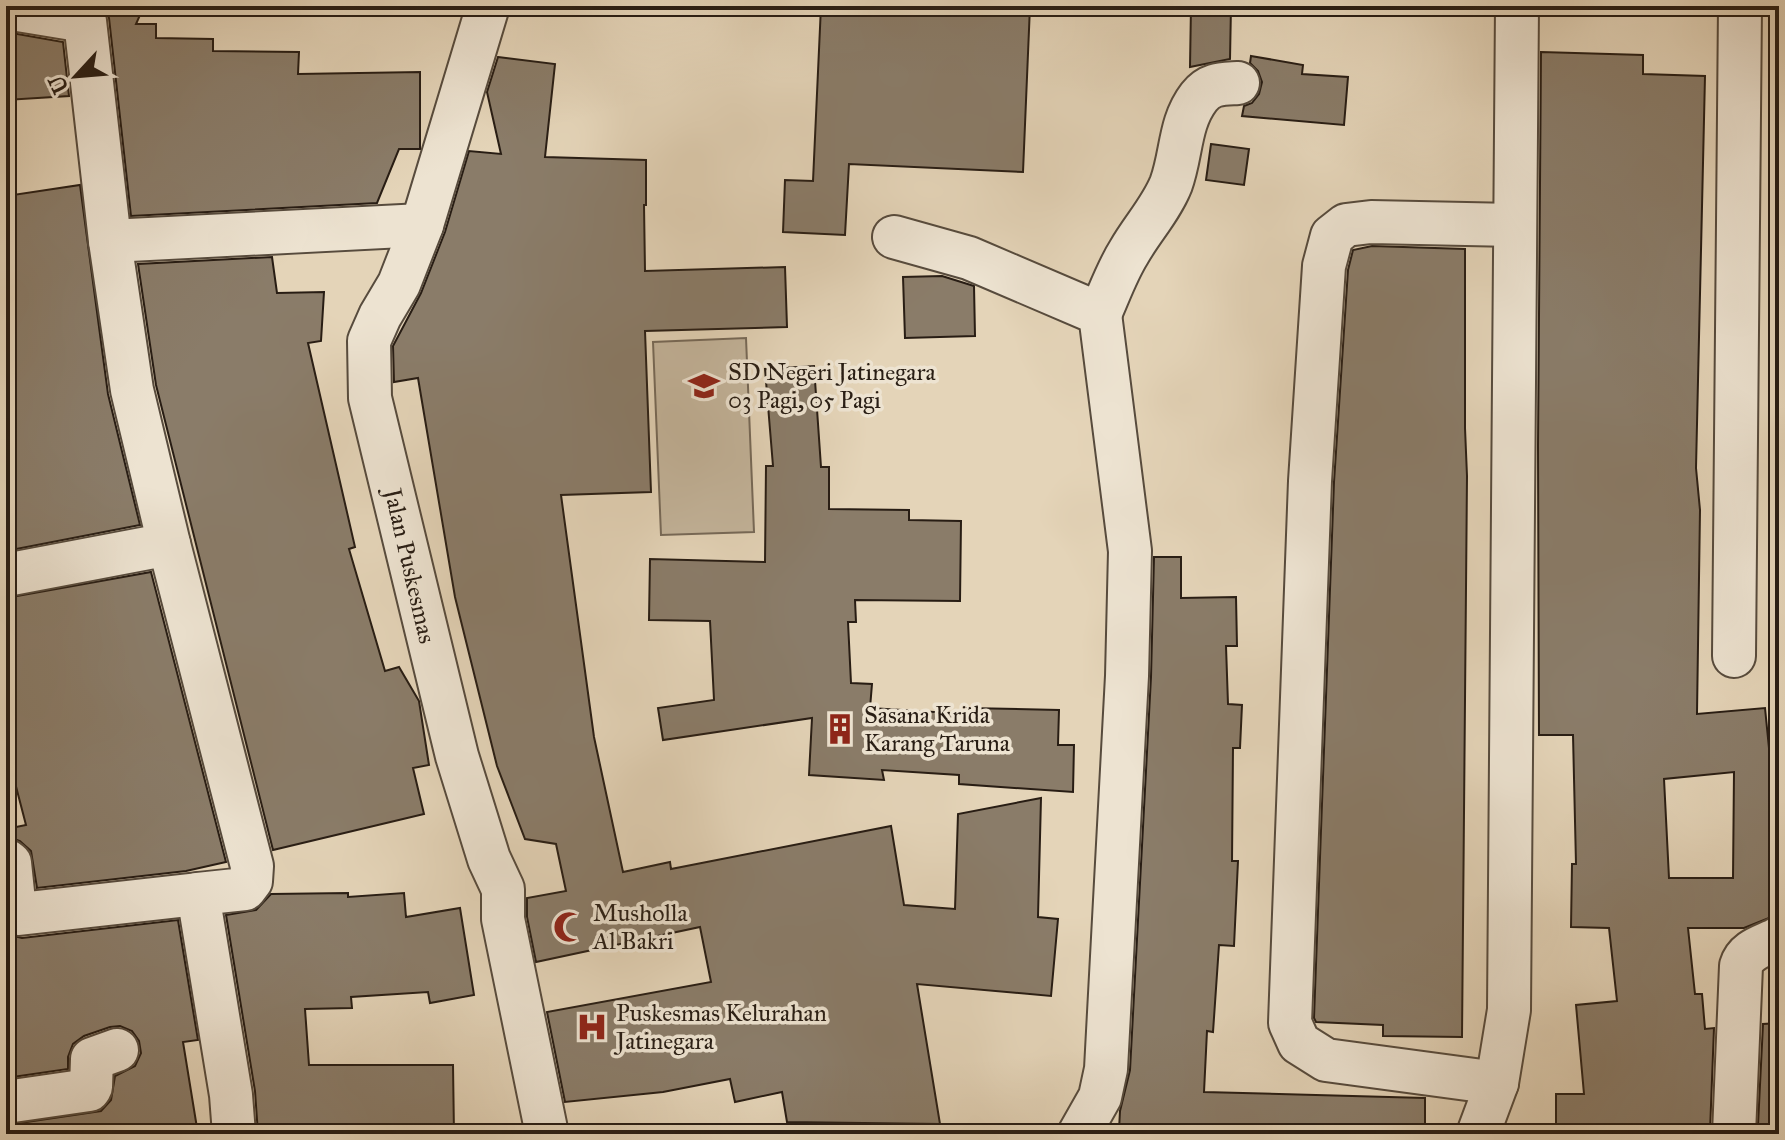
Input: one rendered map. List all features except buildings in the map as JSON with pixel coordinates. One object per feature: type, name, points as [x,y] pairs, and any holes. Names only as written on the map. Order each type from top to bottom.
[{"type":"street","name":"Jalan Puskesmas","points":[[488,6],[422,225],[399,284],[369,341],[370,398],[457,756],[489,859],[503,889],[503,919],[547,1134]]},
{"type":"street","points":[[1478,1134],[1497,1083],[1509,1010],[1517,6]]},
{"type":"street","points":[[1734,656],[1740,6]]},
{"type":"street","points":[[6,8],[85,21],[110,241],[132,390],[252,866],[251,881],[245,889],[19,914],[15,911],[10,863],[6,860]]},
{"type":"street","points":[[1079,1134],[1100,1097],[1106,1069],[1128,660],[1130,551],[1100,314],[1128,254],[1165,198],[1178,161],[1183,126],[1189,114],[1201,95],[1214,84],[1238,83]]},
{"type":"street","points":[[1497,1083],[1326,1060],[1299,1043],[1290,1023],[1310,481],[1324,266],[1332,236],[1346,225],[1371,222],[1514,225]]},
{"type":"street","points":[[110,241],[422,225]]},
{"type":"street","points":[[894,237],[969,258],[1100,314]]},
{"type":"street","points":[[6,575],[169,544]]},
{"type":"street","points":[[198,894],[231,1095],[234,1134]]},
{"type":"street","points":[[1734,1134],[1741,966],[1743,959],[1755,949],[1779,938]]},
{"type":"street","points":[[6,1102],[89,1090],[92,1059],[117,1050]]},
{"type":"street","points":[[1497,1083],[1509,1134]]},
{"type":"shaded area","points":[[746,338],[754,532],[661,535],[653,342]]},
{"type":"place","name":"SD Negeri Jatinegara 03 Pagi, 05 Pagi","points":[[704,386]]},
{"type":"place","name":"Sasana Krida Karang Taruna","points":[[840,729]]},
{"type":"place","name":"Musholla Al Bakri","points":[[569,927]]},
{"type":"place","name":"Puskesmas Kelurahan Jatinegara","points":[[592,1027]]}]
